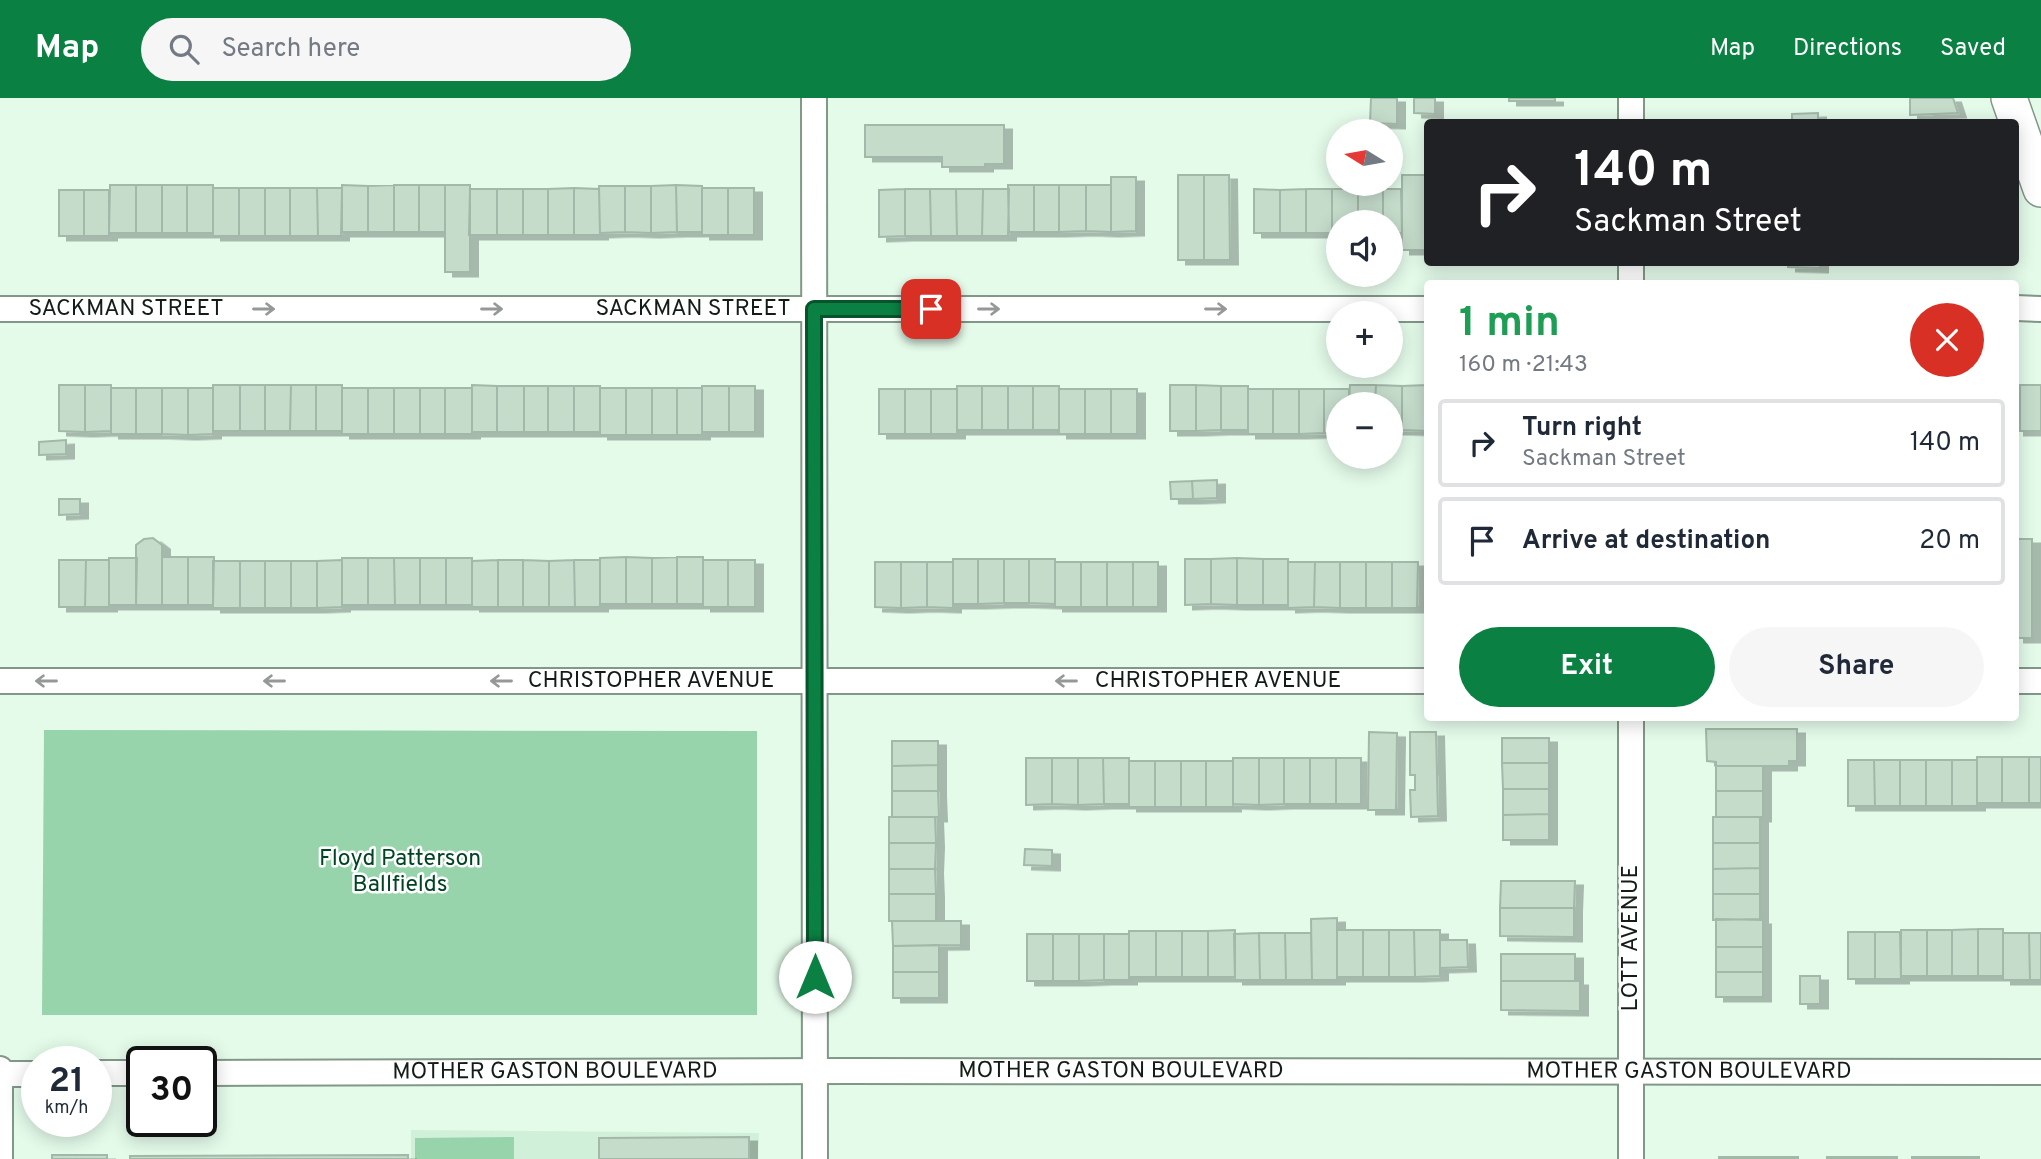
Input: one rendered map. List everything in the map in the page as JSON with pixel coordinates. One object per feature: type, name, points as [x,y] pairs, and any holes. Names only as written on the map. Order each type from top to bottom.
[{"type":"street","points":[[814,98],[815,1159]]},
{"type":"street","points":[[1631,98],[1631,119]]},
{"type":"street","points":[[2009,98],[2016,119]]},
{"type":"street","points":[[2019,126],[2041,189]]},
{"type":"street","points":[[2019,308],[2041,309]]},
{"type":"street","name":"SACKMAN STREET","points":[[0,309],[1424,309]]},
{"type":"street","name":"CHRISTOPHER AVENUE","points":[[0,681],[1424,681]]},
{"type":"street","points":[[2019,681],[2041,681]]},
{"type":"street","name":"LOTT AVENUE","points":[[1631,721],[1631,1159]]},
{"type":"street","points":[[0,1159],[0,1072],[21,1073]]},
{"type":"street","name":"MOTHER GASTON BOULEVARD","points":[[217,1073],[2041,1072]]},
{"type":"shaded area","points":[[411,1130],[759,1133],[758,1159],[411,1159]]},
{"type":"green space","name":"Floyd Patterson Ballfields","points":[[44,730],[757,731],[757,1015],[42,1015]]},
{"type":"green space","points":[[514,1137],[514,1159],[415,1159],[415,1138]]},
{"type":"building","points":[[1371,98],[1397,98],[1397,119],[1370,119]]},
{"type":"building","points":[[1414,98],[1435,98],[1435,114],[1414,113]]},
{"type":"building","points":[[1509,98],[1555,98],[1555,101],[1509,101]]},
{"type":"building","points":[[1910,98],[1953,98],[1958,113],[1910,115]]},
{"type":"building","points":[[1818,113],[1818,119],[1792,119],[1792,114]]},
{"type":"building","points":[[865,125],[1004,125],[1004,164],[942,167],[942,157],[865,157]]},
{"type":"building","points":[[1178,175],[1204,175],[1204,260],[1178,260]]},
{"type":"building","points":[[1204,175],[1229,175],[1230,260],[1204,260]]},
{"type":"building","points":[[1404,175],[1424,175],[1424,250],[1403,250]]},
{"type":"building","points":[[1111,177],[1136,177],[1136,231],[1111,232]]},
{"type":"building","points":[[110,185],[136,185],[136,233],[109,233]]},
{"type":"building","points":[[136,185],[162,185],[162,233],[136,233]]},
{"type":"building","points":[[162,185],[187,185],[187,233],[162,233]]},
{"type":"building","points":[[187,185],[213,185],[213,233],[187,233]]},
{"type":"building","points":[[342,185],[368,186],[368,232],[342,232]]},
{"type":"building","points":[[394,185],[394,232],[368,232],[368,186]]},
{"type":"building","points":[[394,185],[419,185],[419,232],[394,232]]},
{"type":"building","points":[[419,185],[445,185],[445,232],[419,232]]},
{"type":"building","points":[[445,185],[470,185],[470,272],[445,272]]},
{"type":"building","points":[[676,185],[677,232],[651,233],[651,186]]},
{"type":"building","points":[[676,185],[702,186],[702,232],[677,232]]},
{"type":"building","points":[[1008,185],[1034,185],[1034,232],[1009,232]]},
{"type":"building","points":[[1034,185],[1059,185],[1059,232],[1034,232]]},
{"type":"building","points":[[1059,185],[1086,185],[1086,231],[1059,232]]},
{"type":"building","points":[[1086,185],[1111,185],[1111,232],[1086,231]]},
{"type":"building","points":[[599,186],[625,186],[625,232],[600,233]]},
{"type":"building","points":[[625,186],[651,186],[651,233],[625,232]]},
{"type":"building","points":[[213,188],[239,188],[239,236],[213,236]]},
{"type":"building","points":[[239,188],[265,188],[265,236],[239,236]]},
{"type":"building","points":[[265,188],[290,188],[290,236],[265,236]]},
{"type":"building","points":[[290,188],[317,188],[318,236],[290,236]]},
{"type":"building","points":[[317,188],[342,188],[341,236],[318,236]]},
{"type":"building","points":[[574,188],[574,235],[548,235],[548,189]]},
{"type":"building","points":[[574,188],[599,189],[600,235],[574,235]]},
{"type":"building","points":[[702,188],[728,188],[728,235],[702,235]]},
{"type":"building","points":[[728,188],[754,188],[754,235],[728,235]]},
{"type":"building","points":[[470,189],[497,189],[497,235],[469,235]]},
{"type":"building","points":[[497,189],[523,189],[523,235],[497,235]]},
{"type":"building","points":[[523,189],[548,189],[548,235],[523,235]]},
{"type":"building","points":[[905,189],[930,189],[931,236],[905,236]]},
{"type":"building","points":[[905,189],[905,236],[879,237],[879,190]]},
{"type":"building","points":[[930,189],[956,189],[957,236],[931,236]]},
{"type":"building","points":[[956,189],[983,189],[982,236],[957,236]]},
{"type":"building","points":[[983,189],[1009,189],[1008,236],[982,236]]},
{"type":"building","points":[[1254,189],[1280,190],[1280,233],[1254,233]]},
{"type":"building","points":[[1306,189],[1306,233],[1280,233],[1280,190]]},
{"type":"building","points":[[1306,189],[1326,189],[1326,196],[1332,196],[1332,210],[1326,210],[1326,233],[1306,233]]},
{"type":"building","points":[[59,190],[84,190],[84,236],[59,236]]},
{"type":"building","points":[[84,190],[109,190],[109,236],[84,236]]},
{"type":"building","points":[[1332,196],[1358,196],[1358,210],[1332,210]]},
{"type":"building","points":[[1358,196],[1383,196],[1383,210],[1358,210]]},
{"type":"building","points":[[1383,196],[1401,196],[1401,210],[1383,210]]},
{"type":"building","points":[[1820,266],[1820,268],[1788,267]]},
{"type":"building","points":[[59,385],[85,385],[85,432],[59,431]]},
{"type":"building","points":[[85,385],[111,385],[111,431],[85,432]]},
{"type":"building","points":[[213,385],[240,385],[240,431],[213,431]]},
{"type":"building","points":[[240,385],[265,385],[265,431],[240,431]]},
{"type":"building","points":[[265,385],[291,385],[290,431],[265,431]]},
{"type":"building","points":[[291,385],[316,385],[316,431],[290,431]]},
{"type":"building","points":[[316,385],[342,385],[342,431],[316,431]]},
{"type":"building","points":[[472,385],[497,386],[497,432],[472,432]]},
{"type":"building","points":[[1170,385],[1196,385],[1196,431],[1170,431]]},
{"type":"building","points":[[1196,385],[1221,386],[1221,430],[1196,431]]},
{"type":"building","points":[[1350,385],[1376,385],[1376,392],[1350,392]]},
{"type":"building","points":[[1376,385],[1402,386],[1402,392],[1376,392]]},
{"type":"building","points":[[1424,385],[1424,431],[1403,430],[1402,386]]},
{"type":"building","points":[[2019,385],[2020,385],[2019,431]]},
{"type":"building","points":[[2020,385],[2041,385],[2041,431],[2020,431]]},
{"type":"building","points":[[497,386],[524,386],[524,432],[497,432]]},
{"type":"building","points":[[524,386],[548,386],[548,432],[524,432]]},
{"type":"building","points":[[548,386],[574,386],[574,432],[548,432]]},
{"type":"building","points":[[574,386],[600,386],[600,432],[574,432]]},
{"type":"building","points":[[702,386],[729,386],[729,432],[702,432]]},
{"type":"building","points":[[729,386],[755,386],[755,432],[729,432]]},
{"type":"building","points":[[957,386],[982,386],[982,430],[957,430]]},
{"type":"building","points":[[982,386],[1008,386],[1008,430],[982,430]]},
{"type":"building","points":[[1008,386],[1033,386],[1033,430],[1008,430]]},
{"type":"building","points":[[1033,386],[1059,386],[1059,430],[1033,430]]},
{"type":"building","points":[[1221,386],[1248,386],[1248,430],[1221,430]]},
{"type":"building","points":[[111,388],[136,388],[136,434],[111,434]]},
{"type":"building","points":[[136,388],[162,388],[162,434],[136,434]]},
{"type":"building","points":[[162,388],[188,388],[188,435],[162,434]]},
{"type":"building","points":[[188,388],[213,388],[213,434],[188,435]]},
{"type":"building","points":[[342,388],[368,388],[368,434],[342,434]]},
{"type":"building","points":[[368,388],[394,388],[394,434],[368,434]]},
{"type":"building","points":[[394,388],[420,388],[420,434],[394,434]]},
{"type":"building","points":[[420,388],[445,388],[445,434],[420,434]]},
{"type":"building","points":[[445,388],[472,388],[472,434],[445,434]]},
{"type":"building","points":[[600,388],[626,388],[626,435],[600,435]]},
{"type":"building","points":[[626,388],[652,388],[652,435],[626,435]]},
{"type":"building","points":[[652,388],[677,388],[677,435],[652,435]]},
{"type":"building","points":[[677,388],[702,388],[702,435],[677,435]]},
{"type":"building","points":[[879,389],[905,389],[905,434],[879,434]]},
{"type":"building","points":[[905,389],[931,389],[931,434],[905,434]]},
{"type":"building","points":[[931,389],[957,389],[957,434],[931,434]]},
{"type":"building","points":[[1059,389],[1085,389],[1085,434],[1059,434]]},
{"type":"building","points":[[1085,389],[1111,389],[1111,434],[1085,434]]},
{"type":"building","points":[[1111,389],[1137,389],[1137,434],[1111,434]]},
{"type":"building","points":[[1248,389],[1273,389],[1273,434],[1248,434]]},
{"type":"building","points":[[1273,389],[1299,389],[1299,434],[1273,434]]},
{"type":"building","points":[[1299,389],[1324,389],[1324,433],[1299,434]]},
{"type":"building","points":[[1324,389],[1349,389],[1349,392],[1326,392],[1324,433]]},
{"type":"building","points":[[66,440],[66,454],[39,455],[39,442]]},
{"type":"building","points":[[1217,480],[1217,498],[1193,499],[1192,481]]},
{"type":"building","points":[[1192,481],[1193,499],[1171,499],[1170,482]]},
{"type":"building","points":[[59,499],[80,499],[80,514],[59,515]]},
{"type":"building","points":[[153,538],[162,545],[162,605],[136,605],[136,545],[144,539]]},
{"type":"building","points":[[2019,539],[2032,539],[2032,638],[2019,638]]},
{"type":"building","points":[[162,557],[188,557],[188,605],[162,605]]},
{"type":"building","points":[[188,557],[214,557],[213,605],[188,605]]},
{"type":"building","points":[[626,557],[626,604],[600,604],[600,558]]},
{"type":"building","points":[[626,557],[652,558],[652,604],[626,604]]},
{"type":"building","points":[[677,557],[677,604],[652,604],[652,558]]},
{"type":"building","points":[[677,557],[703,557],[703,604],[677,604]]},
{"type":"building","points":[[109,558],[137,558],[136,605],[109,605]]},
{"type":"building","points":[[342,558],[368,558],[368,605],[342,605]]},
{"type":"building","points":[[368,558],[394,558],[395,605],[368,605]]},
{"type":"building","points":[[394,558],[420,558],[420,605],[395,605]]},
{"type":"building","points":[[420,558],[446,558],[446,605],[420,605]]},
{"type":"building","points":[[446,558],[472,558],[472,605],[446,605]]},
{"type":"building","points":[[1237,558],[1237,605],[1211,604],[1211,559]]},
{"type":"building","points":[[1237,558],[1263,559],[1263,605],[1237,605]]},
{"type":"building","points":[[953,559],[978,559],[978,604],[953,604]]},
{"type":"building","points":[[978,559],[1004,559],[1004,603],[978,604]]},
{"type":"building","points":[[1004,559],[1029,559],[1029,603],[1004,603]]},
{"type":"building","points":[[1029,559],[1055,559],[1055,604],[1029,603]]},
{"type":"building","points":[[1185,559],[1211,559],[1211,604],[1185,605]]},
{"type":"building","points":[[1263,559],[1288,559],[1288,605],[1263,605]]},
{"type":"building","points":[[59,560],[86,560],[85,607],[59,607]]},
{"type":"building","points":[[86,560],[109,560],[109,607],[85,607]]},
{"type":"building","points":[[342,560],[342,607],[317,608],[317,561]]},
{"type":"building","points":[[498,560],[498,607],[472,607],[472,561]]},
{"type":"building","points":[[498,560],[523,560],[523,607],[498,607]]},
{"type":"building","points":[[523,560],[549,561],[549,607],[523,607]]},
{"type":"building","points":[[574,560],[575,607],[549,607],[549,561]]},
{"type":"building","points":[[574,560],[600,560],[600,607],[575,607]]},
{"type":"building","points":[[703,560],[728,560],[728,607],[703,607]]},
{"type":"building","points":[[728,560],[755,560],[755,607],[728,607]]},
{"type":"building","points":[[213,561],[240,561],[240,608],[213,608]]},
{"type":"building","points":[[240,561],[265,561],[265,608],[240,608]]},
{"type":"building","points":[[265,561],[291,561],[291,608],[265,608]]},
{"type":"building","points":[[291,561],[317,561],[317,608],[291,608]]},
{"type":"building","points":[[875,562],[901,562],[901,608],[875,607]]},
{"type":"building","points":[[901,562],[927,562],[927,607],[901,608]]},
{"type":"building","points":[[927,562],[953,562],[953,608],[927,607]]},
{"type":"building","points":[[1055,562],[1081,562],[1081,607],[1055,607]]},
{"type":"building","points":[[1081,562],[1107,562],[1107,607],[1081,607]]},
{"type":"building","points":[[1107,562],[1133,562],[1133,607],[1107,607]]},
{"type":"building","points":[[1133,562],[1158,562],[1158,607],[1133,607]]},
{"type":"building","points":[[1288,562],[1315,562],[1314,607],[1288,608]]},
{"type":"building","points":[[1315,562],[1340,562],[1340,608],[1314,607]]},
{"type":"building","points":[[1340,562],[1366,562],[1366,608],[1340,608]]},
{"type":"building","points":[[1366,562],[1392,562],[1392,608],[1366,608]]},
{"type":"building","points":[[1392,562],[1418,562],[1417,608],[1392,608]]},
{"type":"building","points":[[1706,729],[1797,729],[1797,761],[1789,761],[1789,766],[1716,766],[1716,762],[1707,761]]},
{"type":"building","points":[[1369,732],[1397,733],[1396,810],[1368,810]]},
{"type":"building","points":[[1410,732],[1436,732],[1438,816],[1411,817],[1410,790],[1415,790],[1415,775],[1410,775]]},
{"type":"building","points":[[1502,738],[1549,738],[1549,763],[1502,763]]},
{"type":"building","points":[[892,741],[938,741],[938,765],[892,766]]},
{"type":"building","points":[[1977,757],[2002,757],[2002,803],[1977,803]]},
{"type":"building","points":[[2002,757],[2029,757],[2029,803],[2002,803]]},
{"type":"building","points":[[2029,757],[2041,757],[2041,803],[2029,803]]},
{"type":"building","points":[[1026,758],[1052,758],[1052,804],[1026,805]]},
{"type":"building","points":[[1052,758],[1078,758],[1078,805],[1052,804]]},
{"type":"building","points":[[1078,758],[1103,758],[1104,804],[1078,805]]},
{"type":"building","points":[[1103,758],[1129,758],[1129,804],[1104,804]]},
{"type":"building","points":[[1233,758],[1259,758],[1259,805],[1233,804]]},
{"type":"building","points":[[1259,758],[1284,758],[1284,804],[1259,805]]},
{"type":"building","points":[[1284,758],[1310,758],[1310,804],[1284,804]]},
{"type":"building","points":[[1310,758],[1336,758],[1336,804],[1310,804]]},
{"type":"building","points":[[1336,758],[1361,758],[1361,804],[1336,804]]},
{"type":"building","points":[[1848,760],[1874,760],[1875,806],[1848,806]]},
{"type":"building","points":[[1874,760],[1900,760],[1900,806],[1875,806]]},
{"type":"building","points":[[1900,760],[1926,760],[1926,806],[1900,806]]},
{"type":"building","points":[[1926,760],[1952,760],[1952,806],[1926,806]]},
{"type":"building","points":[[1952,760],[1977,760],[1977,806],[1952,806]]},
{"type":"building","points":[[1129,761],[1155,761],[1155,807],[1129,807]]},
{"type":"building","points":[[1155,761],[1181,761],[1181,807],[1155,807]]},
{"type":"building","points":[[1181,761],[1206,761],[1206,807],[1181,807]]},
{"type":"building","points":[[1206,761],[1233,761],[1233,807],[1206,807]]},
{"type":"building","points":[[1502,763],[1549,763],[1549,789],[1503,789]]},
{"type":"building","points":[[938,765],[938,791],[892,791],[892,766]]},
{"type":"building","points":[[1716,766],[1763,766],[1763,791],[1716,791]]},
{"type":"building","points":[[1503,789],[1549,789],[1549,814],[1503,815]]},
{"type":"building","points":[[892,791],[938,791],[939,817],[892,817]]},
{"type":"building","points":[[1716,791],[1763,791],[1763,817],[1716,817]]},
{"type":"building","points":[[1549,814],[1549,840],[1503,840],[1503,815]]},
{"type":"building","points":[[889,817],[935,817],[936,843],[889,843]]},
{"type":"building","points":[[1713,817],[1760,817],[1760,843],[1713,843]]},
{"type":"building","points":[[889,843],[936,843],[935,869],[889,869]]},
{"type":"building","points":[[1713,843],[1760,843],[1760,868],[1713,869]]},
{"type":"building","points":[[1025,849],[1052,850],[1052,866],[1024,865]]},
{"type":"building","points":[[1760,868],[1760,894],[1713,894],[1713,869]]},
{"type":"building","points":[[889,869],[935,869],[936,894],[889,894]]},
{"type":"building","points":[[1501,881],[1575,881],[1574,908],[1500,908]]},
{"type":"building","points":[[889,894],[936,894],[936,921],[889,921]]},
{"type":"building","points":[[1713,894],[1760,894],[1760,919],[1713,920]]},
{"type":"building","points":[[1500,908],[1574,908],[1574,937],[1500,936]]},
{"type":"building","points":[[1337,918],[1337,980],[1312,980],[1311,919]]},
{"type":"building","points":[[1716,919],[1763,920],[1763,947],[1716,947]]},
{"type":"building","points":[[892,921],[961,921],[961,945],[893,946]]},
{"type":"building","points":[[1978,929],[1978,976],[1952,976],[1952,930]]},
{"type":"building","points":[[1978,929],[2003,929],[2003,976],[1978,976]]},
{"type":"building","points":[[1235,930],[1235,977],[1208,977],[1208,931]]},
{"type":"building","points":[[1337,930],[1363,930],[1363,977],[1337,977]]},
{"type":"building","points":[[1363,930],[1389,930],[1389,977],[1363,977]]},
{"type":"building","points":[[1389,930],[1414,930],[1415,977],[1389,977]]},
{"type":"building","points":[[1414,930],[1440,930],[1440,976],[1415,977]]},
{"type":"building","points":[[1901,930],[1927,930],[1927,976],[1901,976]]},
{"type":"building","points":[[1927,930],[1952,930],[1952,976],[1927,976]]},
{"type":"building","points":[[1129,931],[1156,931],[1156,977],[1129,977]]},
{"type":"building","points":[[1156,931],[1182,931],[1182,977],[1156,977]]},
{"type":"building","points":[[1182,931],[1208,931],[1208,977],[1182,977]]},
{"type":"building","points":[[1848,932],[1875,932],[1875,979],[1848,979]]},
{"type":"building","points":[[1875,932],[1900,932],[1901,979],[1875,979]]},
{"type":"building","points":[[1259,933],[1260,980],[1235,980],[1234,934]]},
{"type":"building","points":[[1259,933],[1285,933],[1286,980],[1260,980]]},
{"type":"building","points":[[1285,933],[1311,933],[1312,980],[1286,980]]},
{"type":"building","points":[[2003,933],[2029,933],[2030,980],[2003,980]]},
{"type":"building","points":[[2029,933],[2041,933],[2041,980],[2030,980]]},
{"type":"building","points":[[1027,934],[1053,934],[1053,981],[1027,981]]},
{"type":"building","points":[[1053,934],[1079,934],[1079,981],[1053,981]]},
{"type":"building","points":[[1079,934],[1104,934],[1104,980],[1079,981]]},
{"type":"building","points":[[1104,934],[1129,934],[1129,980],[1104,980]]},
{"type":"building","points":[[1440,940],[1467,940],[1468,967],[1440,968]]},
{"type":"building","points":[[939,945],[939,972],[893,972],[893,946]]},
{"type":"building","points":[[1716,947],[1763,947],[1763,972],[1716,972]]},
{"type":"building","points":[[1501,954],[1575,954],[1575,981],[1501,981]]},
{"type":"building","points":[[893,972],[939,972],[939,998],[893,998]]},
{"type":"building","points":[[1716,972],[1763,972],[1763,997],[1716,997]]},
{"type":"building","points":[[1800,976],[1820,976],[1820,1004],[1800,1004]]},
{"type":"building","points":[[1501,981],[1580,981],[1580,1011],[1501,1010]]},
{"type":"building","points":[[749,1137],[749,1159],[599,1159],[599,1138]]},
{"type":"building","points":[[52,1155],[107,1155],[107,1159],[52,1159]]},
{"type":"building","points":[[408,1155],[408,1159],[130,1159],[130,1156]]},
{"type":"building","points":[[1798,1157],[1798,1159],[1719,1159]]},
{"type":"building","points":[[1897,1157],[1897,1159],[1827,1159]]},
{"type":"building","points":[[1979,1157],[1979,1159],[1912,1159]]},
{"type":"route","points":[[815,977],[814,309],[931,309]]}]
